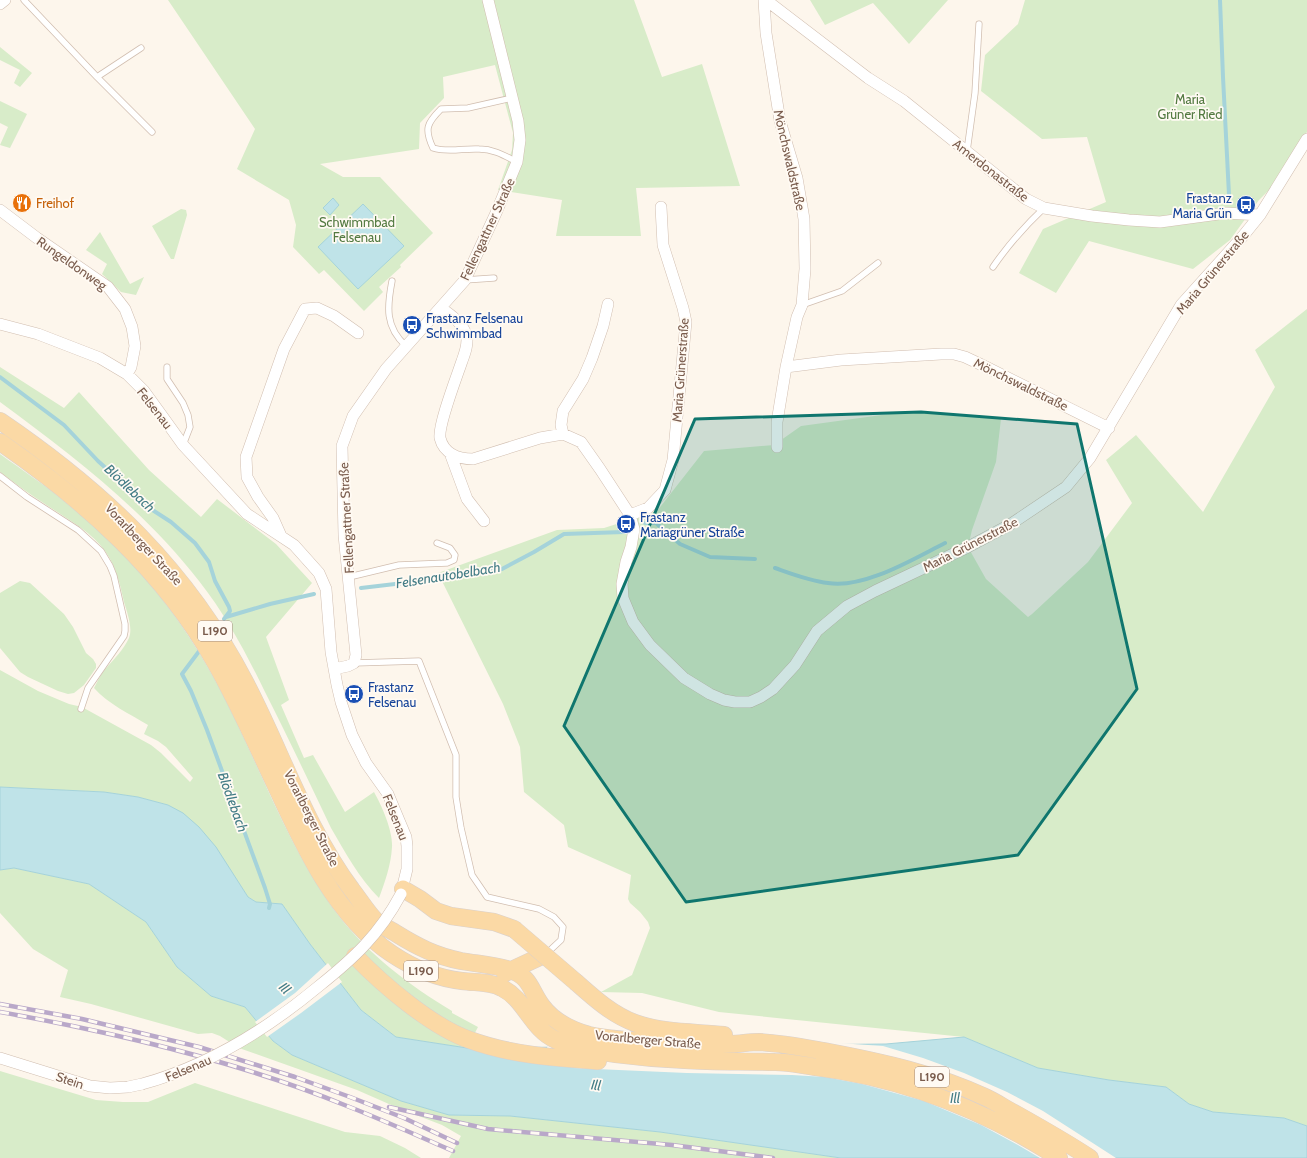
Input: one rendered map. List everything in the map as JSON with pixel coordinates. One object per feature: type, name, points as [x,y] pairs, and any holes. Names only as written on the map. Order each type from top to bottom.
[{"type":"main road","name":"Vorarlberger Straße","points":[[0,421],[41,450],[105,501],[132,527],[177,577],[230,653],[259,710],[324,848],[341,875],[378,922],[418,947],[438,955],[509,970],[520,974],[528,980],[536,996],[549,1014],[558,1022],[572,1029],[589,1034],[631,1041],[695,1038]]},
{"type":"main road","name":"Vorarlberger Straße","points":[[0,442],[30,463],[109,528],[134,553],[163,586],[201,638],[230,689],[310,856],[345,910],[365,934],[389,953],[425,973],[461,981],[488,983],[503,988],[515,998],[537,1027],[544,1033],[555,1040],[586,1050],[631,1056],[686,1060],[779,1062],[846,1070],[930,1093],[985,1116],[1018,1133],[1059,1158]]},
{"type":"main road","points":[[402,892],[420,899],[436,911],[451,916],[494,922],[514,930],[605,1007],[637,1024],[682,1032],[695,1038]]},
{"type":"main road","points":[[488,983],[509,970],[544,955]]},
{"type":"main road","points":[[536,996],[536,977],[544,955]]},
{"type":"main road","points":[[355,956],[366,968],[424,1015],[468,1040],[488,1046],[541,1057],[610,1062],[631,1056]]},
{"type":"main road","points":[[509,970],[515,998]]},
{"type":"main road","name":"L190","points":[[695,1038],[735,1036],[758,1042],[802,1047],[848,1055],[921,1072],[985,1097],[1060,1138],[1090,1158]]},
{"type":"street","points":[[0,4],[5,0]]},
{"type":"street","name":"Fellengattner Straße","points":[[354,663],[356,655],[344,535],[342,446],[353,416],[386,369],[465,280],[496,213],[517,162],[520,140],[519,127],[488,0]]},
{"type":"street","name":"Amerdonastraße","points":[[765,0],[868,78],[904,101],[1026,199],[1044,208],[1092,216],[1160,222],[1226,213],[1260,215]]},
{"type":"street","name":"Mönchswaldstraße","points":[[765,0],[766,33],[780,121],[797,178],[804,219],[805,269],[802,305],[797,317],[786,367],[777,422],[777,447]]},
{"type":"street","name":"Maria Grünerstraße","points":[[563,434],[580,442],[630,514],[634,529],[622,584],[623,598],[633,622],[650,645],[684,678],[710,694],[724,700],[750,702],[773,689],[795,665],[817,631],[847,606],[875,591],[968,547],[1011,524],[1066,487],[1090,458],[1182,305],[1260,215],[1307,139]]},
{"type":"street","name":"Maria Grünerstraße","points":[[630,514],[648,508],[665,490],[673,460],[686,322],[664,245],[661,208]]},
{"type":"street","name":"Rungeldonweg","points":[[0,210],[37,238],[108,287],[125,309],[132,327],[135,346],[131,367],[127,374]]},
{"type":"street","points":[[450,453],[462,459],[473,459],[540,438],[563,434],[561,426],[563,411],[583,378],[592,358],[603,326],[608,304]]},
{"type":"street","name":"Felsenau","points":[[281,536],[273,518],[258,497],[247,477],[246,457],[284,348],[306,309],[317,308],[334,316],[358,333]]},
{"type":"street","points":[[441,308],[461,324],[467,336],[466,348],[442,421],[440,437],[444,446],[450,453],[468,499],[484,521]]},
{"type":"street","name":"Felsenau","points":[[0,324],[38,334],[100,358],[127,374],[144,391],[182,445],[247,514],[294,545],[319,574],[326,589],[331,652],[341,702],[352,735],[366,763],[388,794],[406,837],[407,869],[402,892],[393,908],[373,936],[355,956],[302,1001],[252,1035],[201,1064],[142,1084]]},
{"type":"street","name":"Mönchswaldstraße","points":[[786,367],[841,360],[954,354],[982,364],[1109,428]]},
{"type":"street","points":[[334,669],[354,663]]},
{"type":"street","name":"Stein","points":[[0,1058],[90,1086],[110,1088],[128,1087],[142,1084]]},
{"type":"lane","points":[[24,0],[152,132]]},
{"type":"lane","points":[[967,151],[975,93],[979,24]]},
{"type":"lane","points":[[97,77],[142,48]]},
{"type":"lane","points":[[512,98],[468,108],[441,109],[428,125],[428,138],[433,148],[443,151],[480,149],[493,150],[517,162]]},
{"type":"lane","points":[[993,267],[1021,230],[1044,208]]},
{"type":"lane","points":[[802,305],[842,292],[878,263]]},
{"type":"lane","points":[[465,280],[494,278]]},
{"type":"lane","points":[[392,281],[388,303],[390,322],[394,333],[406,346]]},
{"type":"lane","points":[[167,368],[167,379],[184,403],[188,415],[190,427],[182,445]]},
{"type":"lane","points":[[0,476],[27,497],[78,530],[101,551],[110,566],[125,624],[124,636],[88,688],[81,709]]},
{"type":"lane","points":[[349,577],[399,565],[447,563],[454,560],[455,554],[450,548],[437,543]]},
{"type":"lane","points":[[354,663],[419,661],[456,755],[456,797],[472,875],[487,897],[539,909],[554,917],[563,927],[561,940],[544,955]]},
{"type":"highlighted area","points":[[921,412],[1077,424],[1137,689],[1018,855],[686,902],[564,726],[695,419]]},
{"type":"green space","points":[[168,0],[634,0],[662,77],[702,64],[740,186],[636,188],[641,236],[556,236],[562,200],[498,190],[512,150],[513,133],[495,65],[443,77],[444,98],[420,123],[419,149],[320,164],[343,177],[380,177],[433,233],[400,265],[401,267],[379,287],[383,292],[364,311],[324,270],[319,274],[293,247],[296,225],[289,200],[237,169],[255,129]]},
{"type":"green space","points":[[810,0],[948,0],[909,44],[873,3],[825,25]]},
{"type":"green space","name":"Maria Grüner Ried","points":[[1025,0],[1307,0],[1307,132],[1270,189],[1259,200],[1230,240],[1193,269],[1089,241],[1056,293],[1019,273],[1043,229],[1106,202],[1087,137],[1042,139],[981,91],[985,55],[1018,24]]},
{"type":"green space","points":[[0,47],[32,73],[20,87],[14,83],[20,70],[0,60]]},
{"type":"green space","points":[[0,101],[27,114],[10,148],[0,145],[8,127],[0,123]]},
{"type":"green space","points":[[181,209],[186,210],[187,215],[174,259],[171,259],[152,226]]},
{"type":"green space","points":[[100,232],[130,284],[144,277],[136,295],[121,292],[102,274],[107,264],[86,250]]},
{"type":"green space","points":[[1307,309],[1307,1126],[1284,1118],[1213,1112],[1189,1104],[1166,1087],[1109,1080],[1038,1068],[964,1037],[719,1012],[642,993],[601,992],[632,975],[650,928],[648,922],[628,899],[631,875],[568,847],[564,825],[524,792],[520,747],[503,704],[438,573],[557,530],[604,528],[657,511],[704,451],[774,445],[801,426],[911,411],[1001,419],[996,462],[972,530],[968,547],[986,579],[1028,617],[1088,562],[1132,503],[1106,460],[1136,435],[1203,512],[1275,387],[1255,350]]},
{"type":"green space","points":[[0,367],[64,408],[79,392],[149,470],[201,517],[217,499],[276,544],[312,583],[266,637],[289,700],[281,705],[304,758],[313,755],[345,812],[374,792],[383,811],[391,834],[392,847],[389,867],[379,898],[359,873],[331,828],[250,663],[227,621],[209,594],[178,555],[131,507],[54,442],[0,402]]},
{"type":"green space","points":[[0,454],[57,496],[101,533],[135,567],[166,604],[180,623],[213,676],[231,710],[297,850],[316,883],[350,930],[376,956],[420,991],[452,1011],[452,1013],[478,1027],[467,1048],[396,1037],[361,1010],[310,944],[282,904],[256,902],[248,897],[215,847],[168,805],[138,797],[104,792],[0,787],[0,670],[38,691],[69,704],[82,707],[151,745],[190,782],[193,778],[166,747],[144,734],[148,725],[112,704],[94,688],[103,672],[119,654],[130,634],[129,620],[119,582],[109,557],[93,537],[0,472]]},
{"type":"green space","points":[[20,581],[30,583],[64,614],[73,627],[86,653],[96,664],[96,668],[84,685],[74,693],[68,694],[58,691],[28,677],[20,672],[0,648],[0,593]]},
{"type":"green space","points":[[14,868],[89,884],[146,922],[177,967],[211,996],[245,1007],[273,1041],[292,1055],[401,1101],[449,1115],[510,1116],[660,1132],[841,1158],[449,1158],[461,1136],[442,1125],[357,1090],[239,1048],[220,1036],[212,1033],[198,1034],[91,1004],[60,997],[68,970],[33,949],[0,913],[0,870]]},
{"type":"green space","points":[[0,1071],[96,1100],[123,1102],[148,1102],[195,1083],[345,1132],[380,1136],[405,1148],[421,1158],[0,1158]]},
{"type":"water","points":[[333,198],[339,205],[330,215],[323,208]]},
{"type":"water","name":"Schwimmbad Felsenau","points":[[363,204],[404,246],[358,289],[318,247]]},
{"type":"water","name":"Ill","points":[[0,787],[104,792],[138,797],[168,805],[183,813],[199,827],[216,847],[248,897],[256,902],[282,904],[310,944],[361,1010],[396,1037],[467,1048],[886,1044],[964,1037],[1038,1068],[1109,1080],[1166,1087],[1189,1104],[1213,1112],[1284,1118],[1307,1126],[1307,1158],[841,1158],[660,1132],[510,1116],[449,1115],[401,1101],[292,1055],[273,1041],[245,1007],[211,996],[177,967],[146,922],[89,884],[14,868],[0,870]]},
{"type":"pier","points":[[328,963],[342,982],[267,1037],[255,1022],[295,993]]},
{"type":"pier","points":[[838,1043],[883,1046],[923,1058],[964,1073],[1007,1092],[1043,1111],[1116,1158],[1040,1158],[981,1125],[924,1101],[862,1084],[825,1077],[573,1068],[525,1047],[547,1048],[548,1045]]},
{"type":"waterway","name":"Felsenautobelbach","points":[[1220,0],[1229,195]]},
{"type":"waterway","name":"Blödlebach","points":[[0,377],[64,425],[98,461],[151,509],[171,522],[195,543],[209,562],[215,581],[229,607],[230,611],[224,619]]},
{"type":"waterway","name":"Felsenautobelbach","points":[[645,523],[656,523],[680,544],[710,557],[755,559]]},
{"type":"waterway","name":"Felsenautobelbach","points":[[361,588],[446,578],[502,569],[564,534],[624,532]]},
{"type":"waterway","name":"Felsenautobelbach","points":[[775,568],[815,581],[842,584],[857,582],[888,571],[945,543]]},
{"type":"waterway","name":"Felsenautobelbach","points":[[226,617],[270,604],[314,594]]},
{"type":"waterway","name":"Blödlebach","points":[[200,650],[182,674],[191,691],[207,730],[265,888],[270,904],[269,908]]},
{"type":"railway","points":[[0,1004],[82,1019],[199,1047],[295,1077],[350,1097],[404,1118],[457,1143]]},
{"type":"railway","points":[[0,1012],[132,1039],[263,1075],[374,1117],[453,1151]]},
{"type":"railway","points":[[389,1107],[488,1129],[672,1145],[773,1158]]},
{"type":"place","name":"Freihof","points":[[22,203]]},
{"type":"place","name":"Frastanz Maria Grün","points":[[1246,205]]},
{"type":"place","name":"Frastanz Felsenau Schwimmbad","points":[[412,325]]},
{"type":"place","name":"Frastanz Mariagrüner Straße","points":[[626,524]]},
{"type":"place","name":"Frastanz Felsenau","points":[[354,694]]}]
